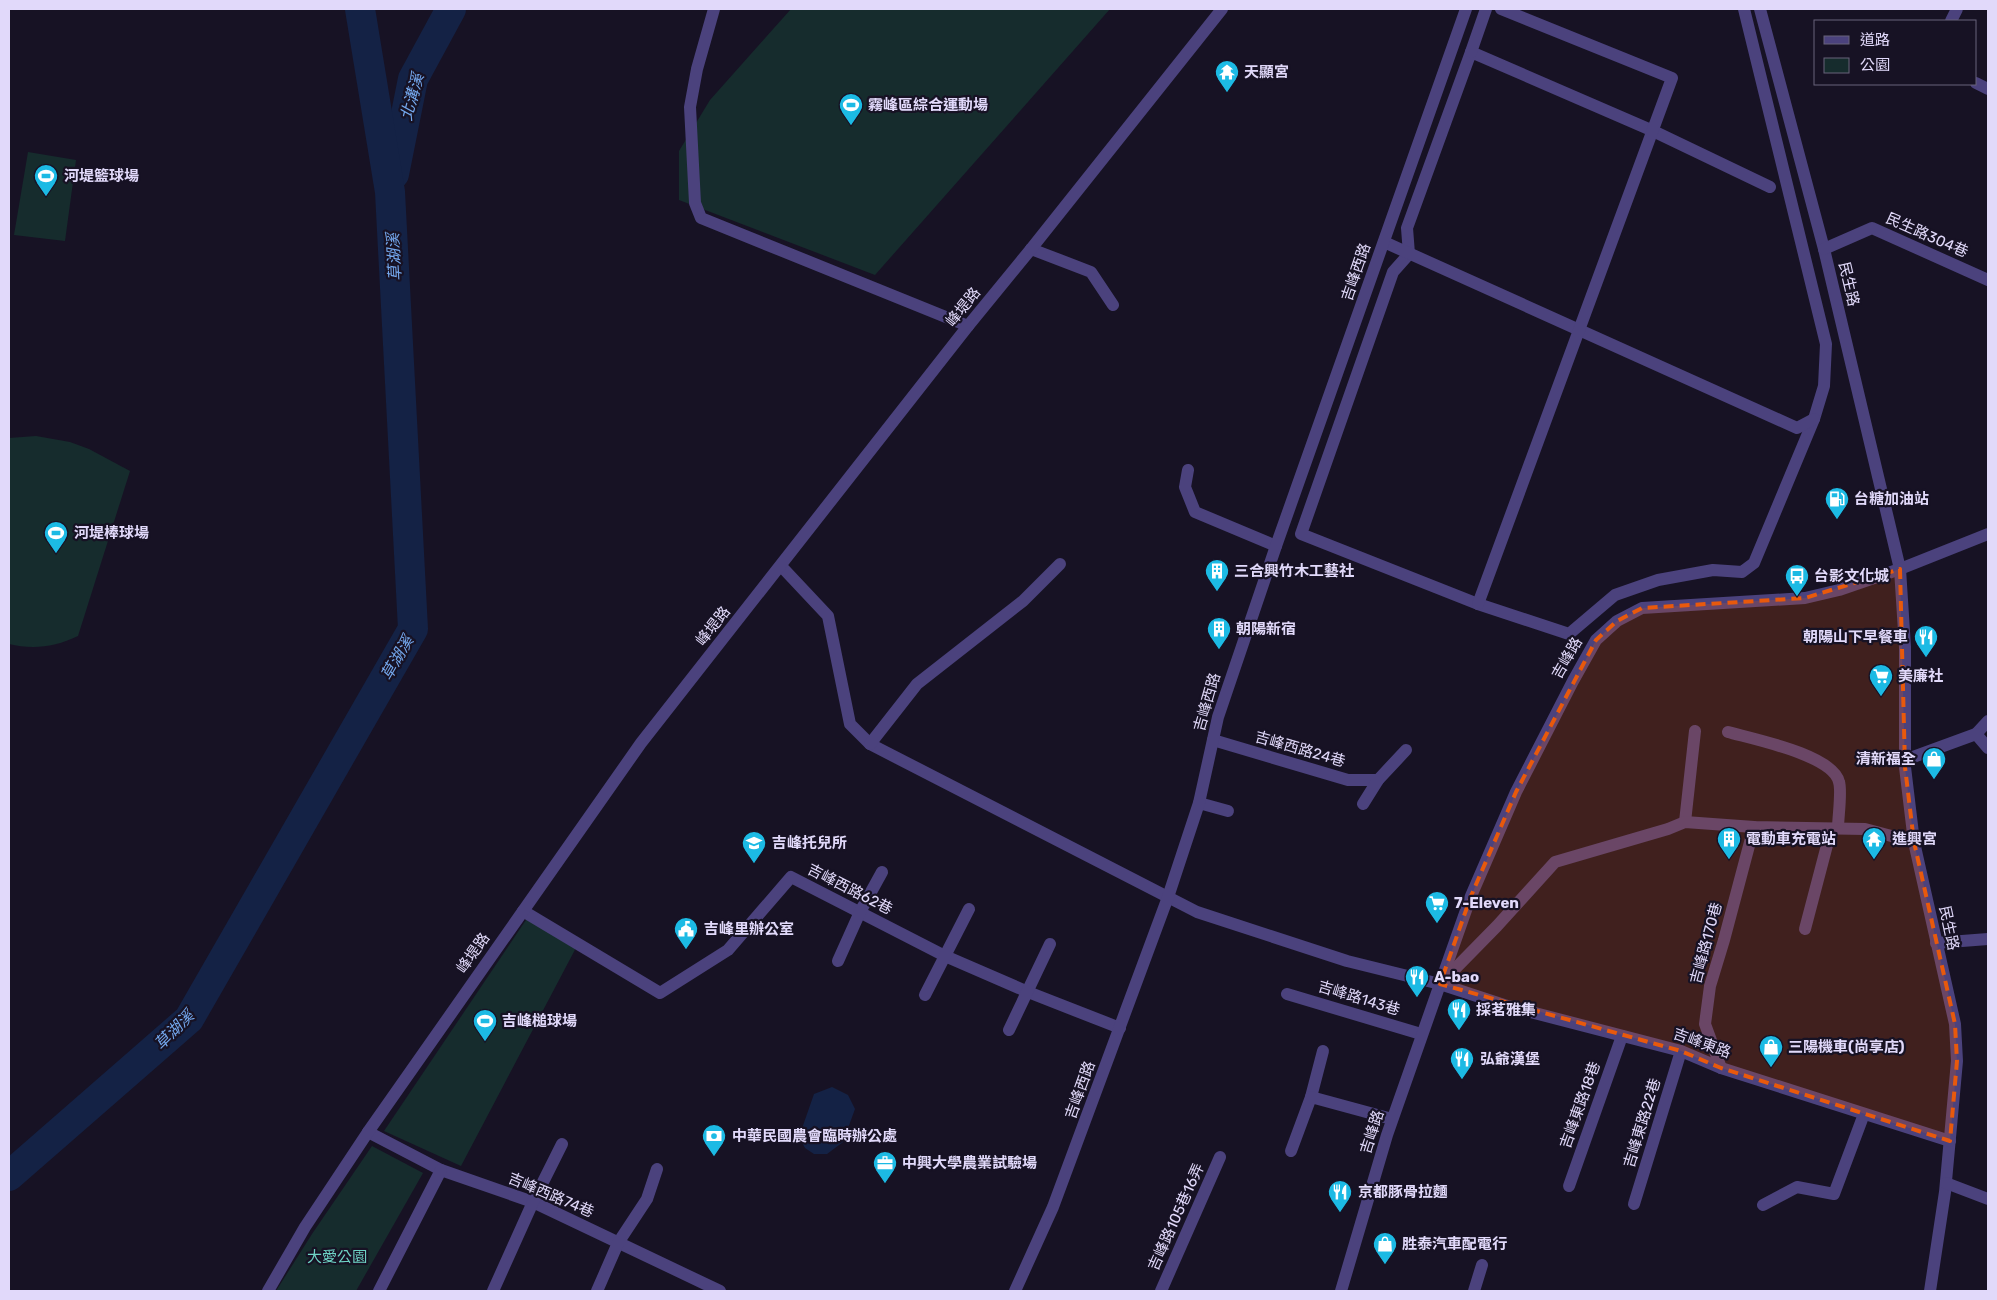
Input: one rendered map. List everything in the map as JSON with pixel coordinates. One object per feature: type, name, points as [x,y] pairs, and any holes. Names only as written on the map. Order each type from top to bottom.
[{"type":"street","points":[[714,9],[697,69],[690,107],[695,203],[701,218],[968,326]]},
{"type":"street","name":"峰堤路","points":[[268,1291],[305,1226],[368,1132],[641,743],[968,326],[1222,9]]},
{"type":"street","name":"吉峰西路","points":[[1015,1291],[1053,1207],[1168,897],[1199,803],[1218,717],[1276,546],[1466,9]]},
{"type":"street","points":[[1486,9],[1407,228],[1409,254],[1393,272],[1301,534],[1478,604],[1569,634],[1615,596],[1623,592],[1658,580],[1713,570],[1742,572],[1754,563],[1814,419],[1824,386],[1826,344],[1744,9]]},
{"type":"street","points":[[1478,604],[1651,130],[1672,78],[1501,9]]},
{"type":"street","name":"民生路","points":[[1760,9],[1824,249],[1900,569],[1905,647],[1905,760],[1914,842],[1955,1024],[1957,1061],[1946,1183],[1930,1291]]},
{"type":"street","points":[[1471,52],[1651,130],[1770,187]]},
{"type":"street","name":"民生路304巷","points":[[1824,249],[1872,228],[1988,280]]},
{"type":"street","points":[[1384,242],[1797,428],[1814,419]]},
{"type":"street","points":[[1031,249],[1091,272],[1113,305]]},
{"type":"street","points":[[1188,470],[1185,487],[1195,512],[1276,546]]},
{"type":"street","points":[[1900,569],[1988,534]]},
{"type":"street","points":[[870,744],[917,684],[1023,601],[1060,564]]},
{"type":"street","points":[[781,566],[828,616],[850,724],[870,744],[1197,912],[1347,962],[1440,984]]},
{"type":"street","name":"吉峰路","points":[[1341,1291],[1392,1119],[1471,896],[1516,792],[1572,681],[1596,640],[1617,621],[1642,608],[1805,598],[1839,590],[1900,569]]},
{"type":"street","points":[[1905,760],[1976,734],[1988,721]]},
{"type":"street","points":[[1685,822],[1695,731]]},
{"type":"street","points":[[1728,732],[1802,753],[1831,768],[1840,781],[1834,829],[1805,929]]},
{"type":"street","points":[[1976,734],[1988,748]]},
{"type":"street","name":"吉峰西路24巷","points":[[1213,740],[1348,780],[1378,780]]},
{"type":"street","points":[[1363,804],[1378,780],[1406,750]]},
{"type":"street","points":[[1199,803],[1228,811]]},
{"type":"street","name":"吉峰路","points":[[1440,984],[1497,926],[1555,862],[1668,829],[1685,822],[1754,827],[1866,830],[1914,842]]},
{"type":"street","name":"吉峰路170巷","points":[[1721,1068],[1704,1024],[1710,986],[1754,827]]},
{"type":"street","points":[[838,961],[860,912],[882,872]]},
{"type":"street","name":"吉峰西路62巷","points":[[523,910],[660,993],[728,950],[791,877],[945,956],[1028,992],[1120,1028]]},
{"type":"street","points":[[925,995],[969,909]]},
{"type":"street","points":[[1936,943],[1988,939]]},
{"type":"street","points":[[1010,1030],[1050,944]]},
{"type":"street","name":"吉峰東路","points":[[1440,984],[1504,1005],[1681,1051],[1721,1068],[1950,1141]]},
{"type":"street","name":"吉峰路143巷","points":[[1287,994],[1421,1034]]},
{"type":"street","name":"吉峰東路18巷","points":[[1569,1186],[1622,1036]]},
{"type":"street","points":[[1291,1151],[1311,1097],[1323,1051]]},
{"type":"street","name":"吉峰東路22巷","points":[[1634,1204],[1681,1051]]},
{"type":"street","points":[[1311,1097],[1392,1119]]},
{"type":"street","points":[[1762,1205],[1798,1187],[1834,1194],[1864,1114]]},
{"type":"street","name":"吉峰西路74巷","points":[[368,1132],[441,1170],[533,1202],[715,1290]]},
{"type":"street","points":[[493,1291],[533,1202],[562,1144]]},
{"type":"street","name":"吉峰路105巷16弄","points":[[1161,1291],[1220,1157]]},
{"type":"street","points":[[379,1291],[441,1170]]},
{"type":"street","points":[[596,1291],[618,1243],[646,1199],[657,1170]]},
{"type":"street","points":[[1946,1183],[1988,1199]]},
{"type":"street","points":[[1474,1291],[1482,1265]]},
{"type":"highlighted area","points":[[1900,569],[1905,767],[1914,842],[1955,1024],[1957,1061],[1950,1141],[1721,1068],[1681,1051],[1440,984],[1471,896],[1516,792],[1596,640],[1617,621],[1642,608],[1805,598]]},
{"type":"green space","name":"霧峰區綜合運動場","points":[[791,9],[1110,9],[875,275],[679,200],[679,151],[710,100]]},
{"type":"green space","name":"河堤籃球場","points":[[28,152],[76,160],[65,241],[14,235]]},
{"type":"green space","name":"河堤棒球場","points":[[36,436],[70,442],[89,449],[130,471],[78,636],[52,645],[27,647],[9,644],[9,438]]},
{"type":"green space","name":"吉峰槌球場","points":[[530,914],[578,944],[461,1166],[384,1131]]},
{"type":"green space","name":"大愛公園","points":[[372,1146],[423,1173],[356,1291],[276,1291],[312,1234]]},
{"type":"water","points":[[832,1087],[848,1095],[855,1109],[843,1142],[827,1154],[814,1154],[805,1148],[799,1137],[814,1094]]},
{"type":"waterway","name":"草湖溪","points":[[9,1176],[189,1019],[413,629],[390,192],[360,9]]},
{"type":"waterway","name":"北溝溪","points":[[394,174],[413,79],[451,9]]},
{"type":"place","name":"天顯宮","points":[[1227,93]]},
{"type":"place","name":"霧峰區綜合運動場","points":[[851,126]]},
{"type":"place","name":"河堤籃球場","points":[[46,197]]},
{"type":"place","name":"台糖加油站","points":[[1837,520]]},
{"type":"place","name":"河堤棒球場","points":[[56,554]]},
{"type":"place","name":"三合興竹木工藝社","points":[[1217,592]]},
{"type":"place","name":"台影文化城","points":[[1797,597]]},
{"type":"place","name":"朝陽新宿","points":[[1219,650]]},
{"type":"place","name":"朝陽山下早餐車","points":[[1926,658]]},
{"type":"place","name":"美廉社","points":[[1881,697]]},
{"type":"place","name":"清新福全","points":[[1934,780]]},
{"type":"place","name":"電動車充電站","points":[[1729,860]]},
{"type":"place","name":"進興宮","points":[[1874,860]]},
{"type":"place","name":"吉峰托兒所","points":[[754,864]]},
{"type":"place","name":"7-Eleven","points":[[1437,924]]},
{"type":"place","name":"吉峰里辦公室","points":[[686,950]]},
{"type":"place","name":"A-bao","points":[[1417,998]]},
{"type":"place","name":"採茗雅集","points":[[1459,1031]]},
{"type":"place","name":"吉峰槌球場","points":[[485,1042]]},
{"type":"place","name":"三陽機車(尚享店)","points":[[1771,1068]]},
{"type":"place","name":"弘爺漢堡","points":[[1462,1080]]},
{"type":"place","name":"中華民國農會臨時辦公處","points":[[714,1157]]},
{"type":"place","name":"中興大學農業試驗場","points":[[885,1184]]},
{"type":"place","name":"京都豚骨拉麵","points":[[1340,1213]]},
{"type":"place","name":"胜泰汽車配電行","points":[[1385,1265]]}]
